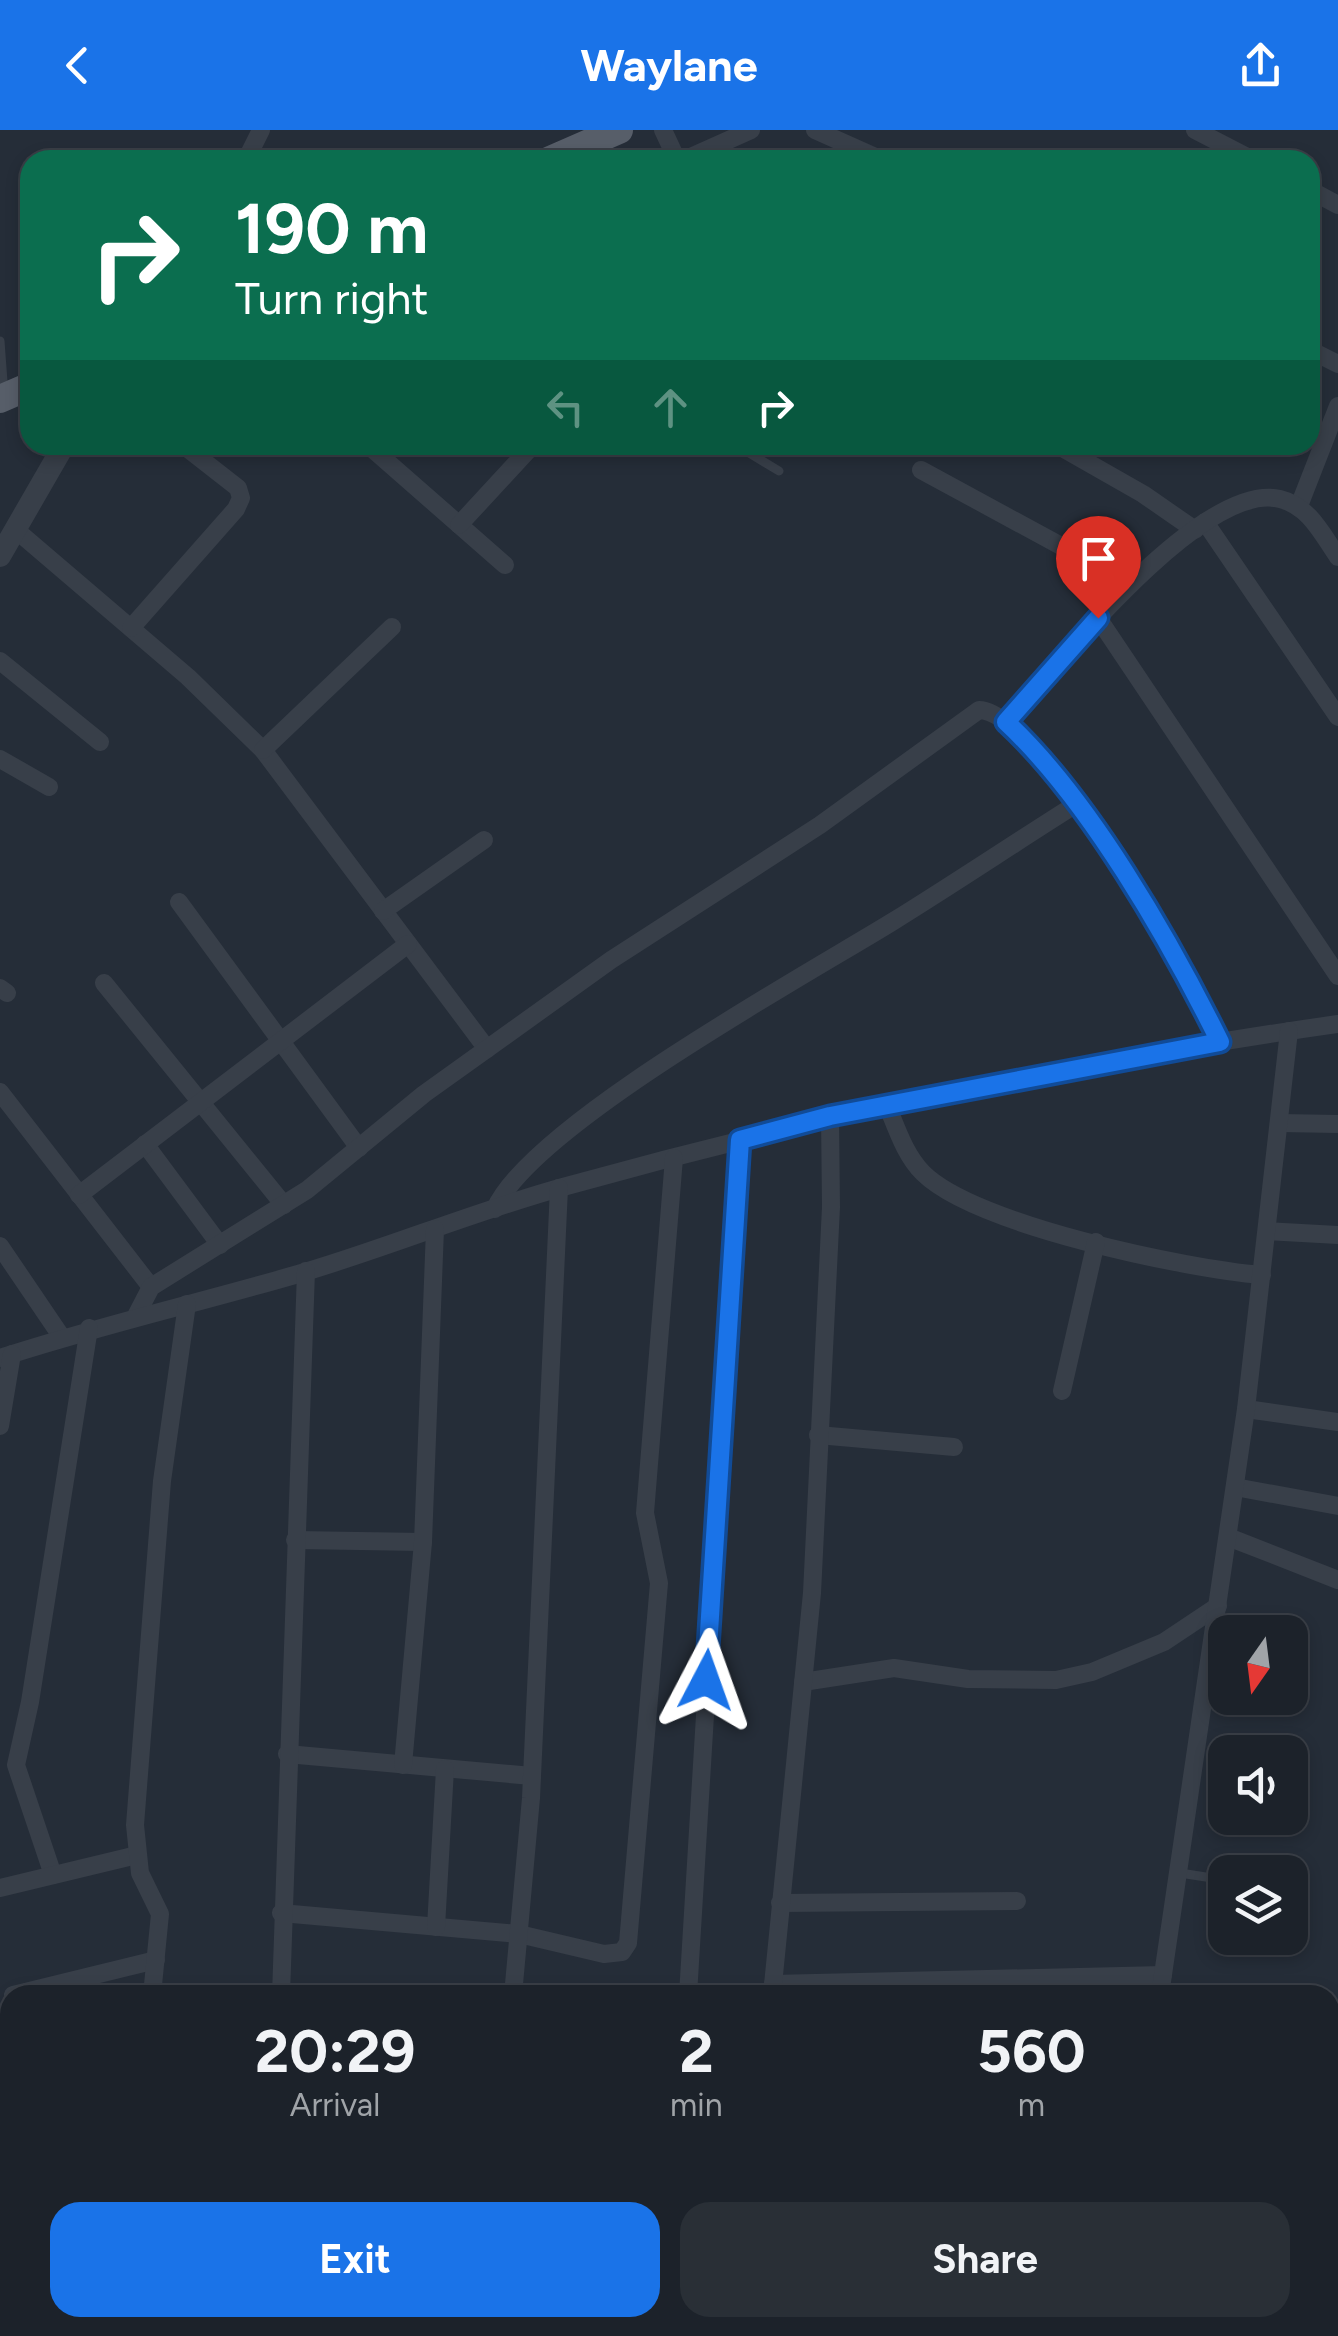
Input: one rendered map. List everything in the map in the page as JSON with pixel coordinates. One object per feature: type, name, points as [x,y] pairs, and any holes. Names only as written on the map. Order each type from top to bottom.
[{"type":"main road","points":[[573,150],[619,130]]},
{"type":"street","points":[[704,150],[751,130]]},
{"type":"street","points":[[816,130],[860,150]]},
{"type":"street","points":[[1195,130],[1233,150]]},
{"type":"street","points":[[1320,432],[1338,406]]},
{"type":"street","points":[[0,556],[58,455]]},
{"type":"street","points":[[131,628],[236,510],[241,498],[238,488],[197,455]]},
{"type":"street","points":[[380,455],[505,565]]},
{"type":"street","points":[[459,524],[524,455]]},
{"type":"street","points":[[1075,455],[1200,526],[1338,717]]},
{"type":"street","points":[[1299,506],[1312,455]]},
{"type":"street","points":[[921,470],[1130,584]]},
{"type":"street","points":[[1006,722],[1130,584],[1200,526],[1246,500],[1279,499],[1299,506],[1338,558]]},
{"type":"street","points":[[16,530],[131,628],[263,750],[487,1049]]},
{"type":"street","points":[[1098,618],[1338,976]]},
{"type":"street","points":[[263,750],[392,627]]},
{"type":"street","points":[[0,661],[100,742]]},
{"type":"street","points":[[136,1316],[150,1288],[284,1205],[487,1049],[611,960],[820,826],[970,715],[990,710],[1006,722],[1078,803],[1185,974],[1220,1042]]},
{"type":"street","points":[[0,758],[50,787]]},
{"type":"street","points":[[495,1209],[517,1172],[577,1124],[722,1026],[1078,803]]},
{"type":"street","points":[[382,911],[484,840]]},
{"type":"street","points":[[179,902],[359,1148]]},
{"type":"street","points":[[80,1195],[408,944]]},
{"type":"street","points":[[104,983],[284,1205]]},
{"type":"street","points":[[0,1426],[6,1356],[61,1336],[306,1272],[559,1188],[830,1116],[1220,1042],[1338,1024]]},
{"type":"street","points":[[1162,1985],[1246,1409],[1288,1032]]},
{"type":"street","points":[[0,1092],[150,1288]]},
{"type":"street","points":[[887,1106],[904,1148],[924,1174],[948,1192],[1036,1226],[1180,1265],[1262,1274]]},
{"type":"street","points":[[772,1985],[803,1682],[832,1207],[830,1116]]},
{"type":"street","points":[[1280,1122],[1338,1124]]},
{"type":"street","points":[[689,1985],[740,1140]]},
{"type":"street","points":[[145,1144],[220,1245]]},
{"type":"street","points":[[281,1913],[519,1934],[604,1954],[622,1952],[628,1943],[658,1583],[645,1514],[674,1158]]},
{"type":"street","points":[[514,1985],[532,1776],[559,1188]]},
{"type":"street","points":[[403,1765],[423,1542],[434,1229]]},
{"type":"street","points":[[1267,1231],[1338,1235]]},
{"type":"street","points":[[1062,1391],[1096,1242]]},
{"type":"street","points":[[0,1246],[61,1336]]},
{"type":"street","points":[[281,1985],[306,1272]]},
{"type":"street","points":[[153,1985],[160,1914],[140,1873],[137,1790],[162,1481],[187,1304]]},
{"type":"street","points":[[53,1875],[16,1764],[30,1702],[89,1328]]},
{"type":"street","points":[[1246,1409],[1338,1422]]},
{"type":"street","points":[[818,1435],[954,1447]]},
{"type":"street","points":[[1235,1487],[1338,1506]]},
{"type":"street","points":[[1228,1537],[1338,1580]]},
{"type":"street","points":[[295,1540],[423,1542]]},
{"type":"street","points":[[803,1682],[894,1668],[982,1680],[1056,1680],[1092,1672],[1164,1642],[1218,1606]]},
{"type":"street","points":[[288,1754],[532,1776]]},
{"type":"street","points":[[436,1927],[445,1768]]},
{"type":"street","points":[[0,1888],[137,1855]]},
{"type":"street","points":[[780,1903],[1017,1901]]},
{"type":"street","points":[[52,1985],[156,1960]]},
{"type":"street","points":[[902,1985],[1163,1975]]},
{"type":"lane","points":[[0,341],[2,398]]},
{"type":"lane","points":[[753,455],[779,471]]},
{"type":"lane","points":[[1180,1873],[1208,1877]]},
{"type":"route","points":[[706,1680],[740,1140],[830,1116],[1220,1042],[1185,974],[1078,803],[1006,722],[1098,618]]}]
